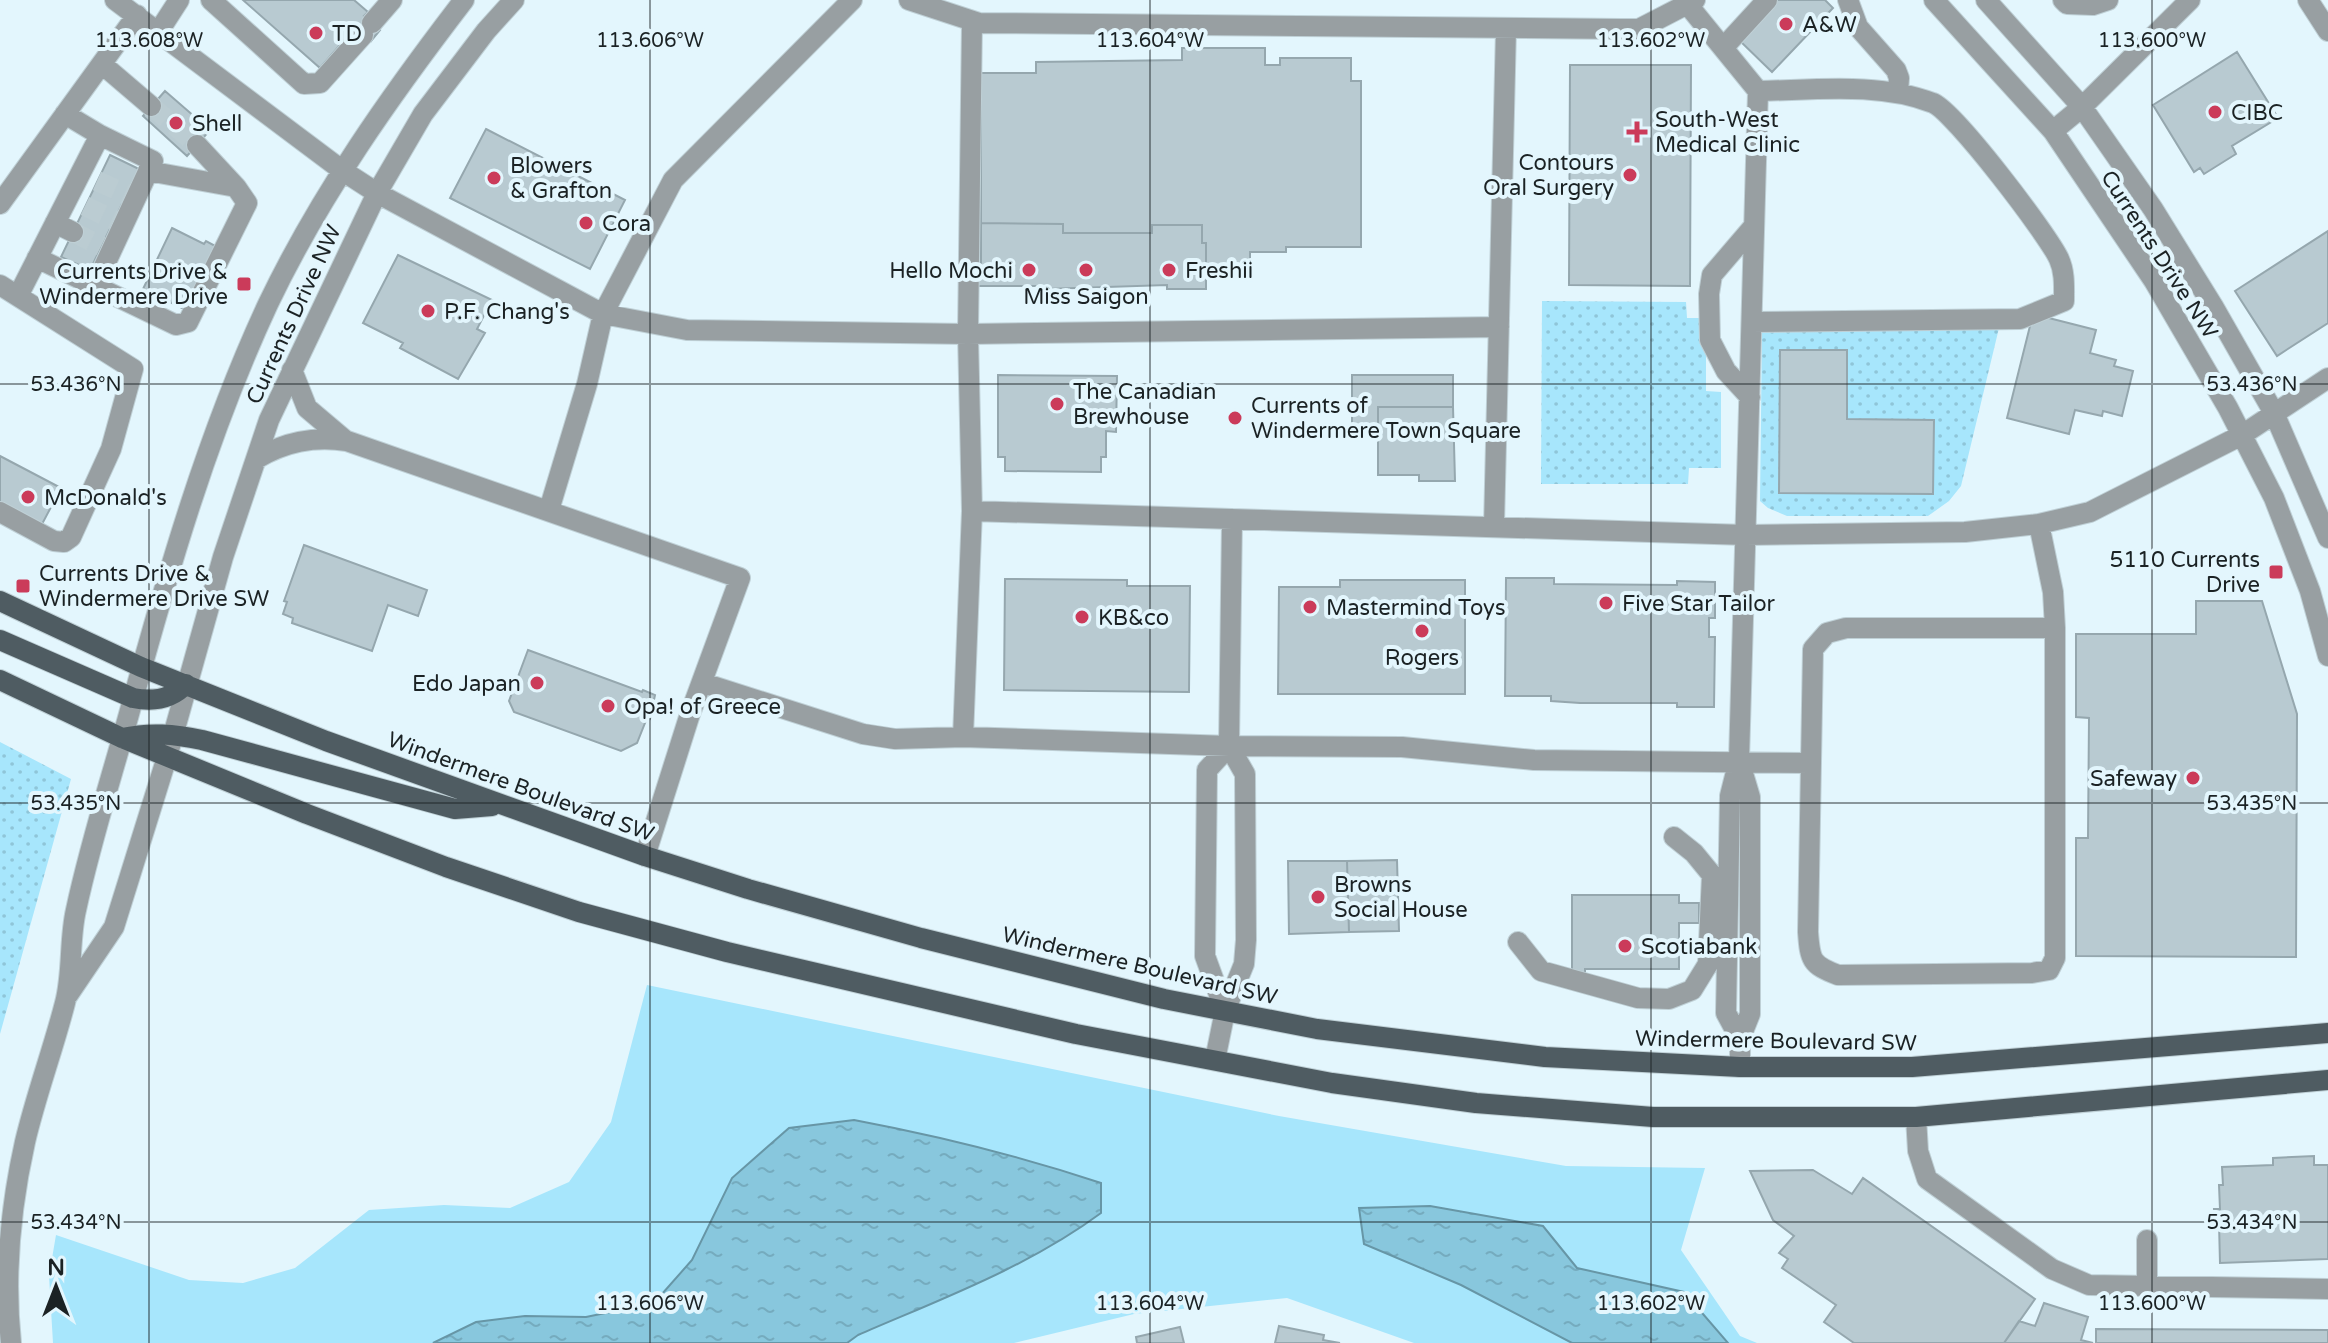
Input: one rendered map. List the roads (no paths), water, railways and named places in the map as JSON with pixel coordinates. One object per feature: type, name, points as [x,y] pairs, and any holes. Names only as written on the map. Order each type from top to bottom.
[{"type":"main road","name":"Windermere Boulevard SW","points":[[0,601],[141,667],[326,741],[645,856],[921,938],[1225,1011],[1317,1029],[1545,1057],[1740,1067],[1912,1067],[2328,1033]]},
{"type":"main road","points":[[0,640],[133,698],[150,701],[178,693],[186,684]]},
{"type":"main road","points":[[0,680],[167,757],[446,867],[579,912],[727,952],[1076,1034],[1332,1083],[1564,1112],[1653,1117],[1916,1117],[2328,1080]]},
{"type":"main road","points":[[122,738],[146,733],[172,734],[231,747],[455,809],[500,806]]},
{"type":"street","points":[[115,0],[343,171],[377,193],[603,314],[687,330],[968,334],[1499,327]]},
{"type":"street","points":[[159,31],[179,0]]},
{"type":"street","points":[[211,0],[304,84],[320,83],[392,0]]},
{"type":"street","name":"Currents Drive NW","points":[[66,999],[75,912],[141,667],[194,493],[226,402],[269,302],[343,171],[391,96],[464,0]]},
{"type":"street","name":"Currents Drive NW","points":[[66,999],[114,927],[167,757],[223,557],[269,420],[377,193],[423,114],[486,31],[514,0]]},
{"type":"street","points":[[549,510],[587,384],[603,314],[673,180],[852,0]]},
{"type":"street","points":[[909,0],[979,23],[1506,29],[1639,29],[1691,2],[1758,91],[1739,760],[1750,797],[1750,1014],[1740,1039],[1740,1067]]},
{"type":"street","points":[[1723,48],[1767,0]]},
{"type":"street","points":[[1848,0],[1858,27],[1896,70],[1898,92]]},
{"type":"street","name":"Currents Drive NW","points":[[1934,0],[2053,131],[2154,281],[2242,435],[2274,498],[2310,591],[2328,656]]},
{"type":"street","name":"Currents Drive NW","points":[[1986,0],[2082,107],[2153,209],[2274,413],[2328,538]]},
{"type":"street","points":[[2063,0],[2067,4],[2093,5],[2108,0]]},
{"type":"street","points":[[2053,131],[2082,107],[2190,0]]},
{"type":"street","points":[[2308,0],[2328,31]]},
{"type":"street","points":[[0,204],[137,15]]},
{"type":"street","points":[[963,737],[972,511],[968,334],[972,21]]},
{"type":"street","points":[[1494,526],[1506,29]]},
{"type":"street","points":[[103,65],[151,106]]},
{"type":"street","points":[[1752,322],[2020,319],[2064,301],[2064,279],[2059,258],[1996,168],[1938,104],[1898,92],[1758,91]]},
{"type":"street","points":[[65,114],[153,161],[131,196],[106,248],[95,286]]},
{"type":"street","points":[[0,512],[36,532],[64,542],[71,537],[111,449],[133,369],[9,290],[64,227],[89,177],[100,135]]},
{"type":"street","points":[[37,258],[176,325],[188,322],[247,203],[197,145]]},
{"type":"street","points":[[148,171],[236,187]]},
{"type":"street","points":[[1750,397],[1726,371],[1710,340],[1709,294],[1712,275],[1754,226]]},
{"type":"street","points":[[292,370],[307,408],[347,441]]},
{"type":"street","points":[[972,511],[1746,535],[1965,532],[2039,524],[2090,512],[2242,435],[2328,378]]},
{"type":"street","points":[[256,459],[294,441],[347,441],[740,578],[645,856]]},
{"type":"street","points":[[1215,1060],[1225,1011],[1244,964],[1246,940],[1245,774],[1229,746],[1232,519]]},
{"type":"street","points":[[2039,524],[2053,592],[2055,628],[2055,958],[2049,970],[2032,973],[1838,975],[1820,968],[1810,956],[1808,932],[1813,649],[1827,633],[1846,628],[2055,628]]},
{"type":"street","points":[[703,683],[863,734],[895,739],[963,737],[1229,746],[1402,747],[1534,760],[1809,763]]},
{"type":"street","points":[[1225,1011],[1205,956],[1207,770],[1229,746]]},
{"type":"street","points":[[1518,942],[1541,971],[1638,998],[1669,999],[1692,990],[1708,964],[1712,875],[1694,853],[1674,837]]},
{"type":"street","points":[[11,1343],[6,1300],[10,1218],[26,1139],[66,999]]},
{"type":"street","points":[[1916,1117],[1918,1151],[1927,1179],[2052,1269],[2089,1285],[2328,1289]]},
{"type":"street","points":[[2147,1240],[2147,1286]]},
{"type":"water","points":[[854,1120],[979,1147],[1101,1183],[1101,1213],[1014,1266],[858,1335],[847,1343],[433,1343],[476,1322],[525,1316],[586,1317],[654,1303],[692,1260],[732,1178],[789,1128]]},
{"type":"water","points":[[1430,1206],[1543,1226],[1577,1268],[1684,1292],[1728,1343],[1572,1343],[1461,1285],[1364,1244],[1359,1208]]},
{"type":"tunnel","points":[[151,106],[197,145]]},
{"type":"tunnel","points":[[97,181],[126,194]]},
{"type":"tunnel","points":[[85,206],[114,220]]},
{"type":"tunnel","points":[[73,232],[101,246]]},
{"type":"place","name":"A&W","points":[[1786,24]]},
{"type":"place","name":"TD","points":[[316,33]]},
{"type":"place","name":"CIBC","points":[[2215,112]]},
{"type":"place","name":"Shell","points":[[176,123]]},
{"type":"place","name":"South-West Medical Clinic","points":[[1637,132]]},
{"type":"place","name":"Contours Oral Surgery","points":[[1630,175]]},
{"type":"place","name":"Blowers & Grafton","points":[[494,178]]},
{"type":"place","name":"Cora","points":[[586,223]]},
{"type":"place","name":"Hello Mochi","points":[[1029,270]]},
{"type":"place","name":"Miss Saigon","points":[[1086,270]]},
{"type":"place","name":"Freshii","points":[[1169,270]]},
{"type":"place","name":"Currents Drive & Windermere Drive","points":[[244,284]]},
{"type":"place","name":"P.F. Chang's","points":[[428,311]]},
{"type":"place","name":"The Canadian Brewhouse","points":[[1057,404]]},
{"type":"place","name":"Currents of Windermere Town Square","points":[[1235,418]]},
{"type":"place","name":"McDonald's","points":[[28,497]]},
{"type":"place","name":"5110 Currents Drive","points":[[2276,572]]},
{"type":"place","name":"Currents Drive & Windermere Drive SW","points":[[23,586]]},
{"type":"place","name":"Five Star Tailor","points":[[1606,603]]},
{"type":"place","name":"Mastermind Toys","points":[[1310,607]]},
{"type":"place","name":"KB&co","points":[[1082,617]]},
{"type":"place","name":"Rogers","points":[[1422,631]]},
{"type":"place","name":"Edo Japan","points":[[537,683]]},
{"type":"place","name":"Opa! of Greece","points":[[608,706]]},
{"type":"place","name":"Safeway","points":[[2193,778]]},
{"type":"place","name":"Browns Social House","points":[[1318,897]]},
{"type":"place","name":"Scotiabank","points":[[1625,946]]}]
